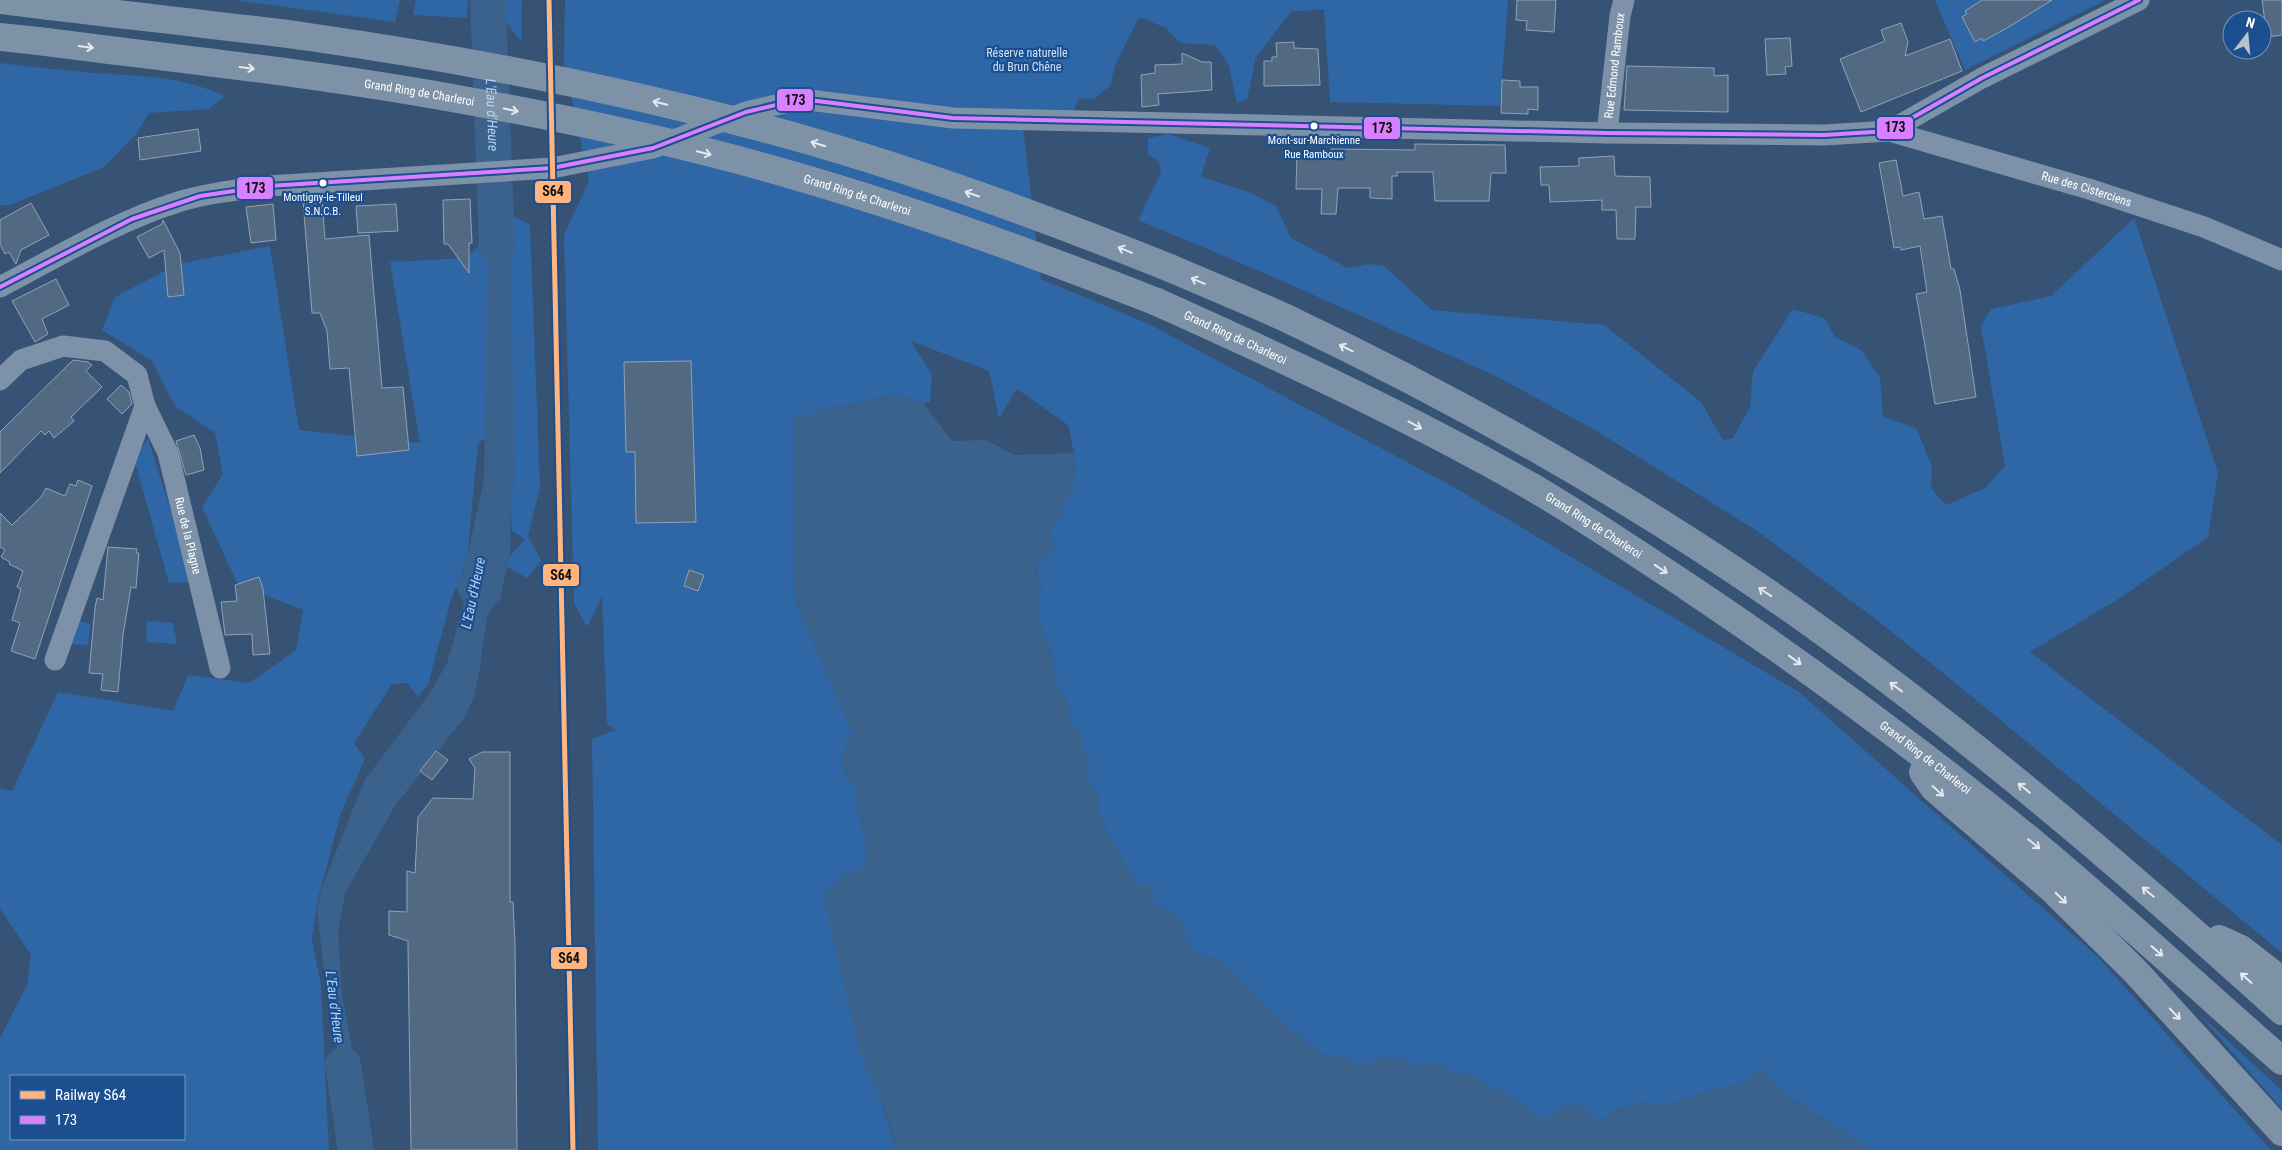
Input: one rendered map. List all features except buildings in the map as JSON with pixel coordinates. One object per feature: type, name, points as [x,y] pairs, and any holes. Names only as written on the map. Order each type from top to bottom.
[{"type":"highway","points":[[0,0],[308,37],[467,63],[627,95],[790,136],[942,183],[1067,226],[1285,318],[1390,369],[1550,456],[1659,522],[1790,608],[1930,712],[2186,924],[2282,1011]]},
{"type":"highway","name":"Grand Ring de Charleroi","points":[[0,37],[305,75],[404,90],[622,133],[784,172],[923,216],[1053,261],[1157,302],[1267,351],[1372,402],[1532,488],[1642,556],[1769,641],[1900,738],[2037,846],[2282,1062]]},
{"type":"highway","points":[[1900,738],[1934,788],[2052,889],[2135,971],[2282,1132]]},
{"type":"highway","points":[[2186,924],[2241,949],[2282,981]]},
{"type":"street","name":"Rue Edmond Ramboux","points":[[1607,133],[1620,16],[1624,0]]},
{"type":"street","points":[[0,287],[86,243],[178,202],[224,191],[268,186],[552,168],[653,148],[746,112],[801,99],[953,118],[1607,133],[1824,135],[1889,130],[1982,78],[2139,0]]},
{"type":"street","name":"Rue des Cisterciens","points":[[1889,130],[2098,192],[2204,228],[2282,260]]},
{"type":"street","name":"Rue de la Plagne","points":[[0,380],[21,360],[63,346],[105,351],[137,375],[145,406],[168,452],[220,668]]},
{"type":"street","points":[[55,660],[145,406]]},
{"type":"green space","points":[[233,0],[400,0],[395,22]]},
{"type":"green space","points":[[416,0],[468,0],[467,18],[413,15]]},
{"type":"green space","points":[[501,0],[522,0],[521,42],[501,15]]},
{"type":"green space","name":"Réserve naturelle du Brun Chêne","points":[[565,0],[1508,0],[1500,106],[1330,102],[1324,9],[1291,12],[1256,57],[1247,99],[1237,103],[1229,66],[1215,45],[1180,43],[1166,28],[1139,17],[1115,66],[1110,86],[1093,99],[1079,98],[1070,121],[1022,120],[1041,279],[1149,324],[1450,485],[1799,692],[2097,956],[2271,1150],[1871,1150],[1780,1091],[1762,1069],[1739,1086],[1722,1087],[1669,1105],[1643,1102],[1617,1110],[1601,1120],[1556,1110],[1544,1121],[1506,1093],[1490,1088],[1471,1074],[1459,1075],[1436,1064],[1414,1066],[1401,1058],[1359,1065],[1347,1058],[1321,1054],[1273,1014],[1230,969],[1206,958],[1195,950],[1183,935],[1185,927],[1169,910],[1154,905],[1137,884],[1107,833],[1104,822],[1097,811],[1099,796],[1089,784],[1086,764],[1090,758],[1081,749],[1081,733],[1069,724],[1069,704],[1053,679],[1054,659],[1037,614],[1042,582],[1036,580],[1037,567],[1047,558],[1052,550],[1053,541],[1049,529],[1060,519],[1063,501],[1075,479],[1074,453],[1068,425],[1017,389],[999,418],[989,371],[911,341],[932,375],[930,402],[923,403],[893,394],[855,404],[822,409],[810,416],[793,416],[795,601],[854,735],[841,766],[855,786],[855,797],[867,847],[865,868],[847,874],[824,897],[843,974],[896,1150],[598,1150],[592,739],[616,730],[607,724],[602,596],[587,627],[574,603],[564,235],[589,181],[564,63]]},
{"type":"green space","points":[[1935,0],[2106,0],[1965,70]]},
{"type":"green space","points":[[0,63],[161,78],[193,84],[225,96],[209,109],[149,113],[136,134],[104,167],[10,205],[0,205]]},
{"type":"green space","points":[[1168,134],[1210,148],[1201,177],[1249,192],[1276,206],[1291,238],[1348,268],[1369,264],[1384,266],[1432,310],[1604,325],[1701,402],[1723,440],[1733,438],[1750,407],[1753,371],[1793,309],[1824,318],[1835,337],[1861,350],[1880,377],[1883,416],[1917,429],[1932,467],[1931,488],[1946,505],[1985,488],[2005,466],[1981,327],[1991,309],[2051,296],[2134,218],[2218,473],[2208,537],[2120,598],[2030,652],[2282,845],[2282,953],[1953,681],[1873,617],[1757,531],[1595,430],[1494,375],[1255,269],[1138,220],[1161,173],[1159,162],[1148,154],[1148,138]]},
{"type":"green space","points":[[488,202],[530,225],[540,488],[528,536],[541,560],[527,578],[503,564],[525,539],[512,531],[510,500],[515,470],[511,425],[478,443],[467,561],[451,600],[428,684],[418,697],[407,683],[392,684],[354,743],[365,759],[341,813],[318,899],[312,939],[321,986],[329,1150],[0,1150],[0,1038],[27,985],[31,955],[0,909],[0,788],[12,791],[58,692],[173,711],[188,675],[249,683],[296,650],[303,610],[238,585],[202,507],[223,474],[215,433],[175,406],[152,361],[102,330],[115,297],[178,264],[270,246],[299,430],[420,443],[390,262],[466,258],[478,247]]},
{"type":"green space","points":[[148,439],[194,582],[169,583],[134,459]]},
{"type":"green space","points":[[76,620],[91,624],[88,645],[67,644]]},
{"type":"green space","points":[[147,621],[173,623],[177,644],[146,642]]},
{"type":"green space","points":[[2197,1012],[2282,1091],[2282,1109]]},
{"type":"water","points":[[478,0],[498,0],[498,12],[478,16]]},
{"type":"water","points":[[488,199],[509,199],[515,470],[510,500],[511,547],[500,599],[492,607],[487,618],[473,700],[464,718],[395,806],[345,893],[338,933],[342,994],[352,1049],[359,1066],[357,1081],[363,1099],[360,1113],[342,1116],[337,1050],[324,971],[317,909],[322,887],[364,781],[430,693],[447,663],[464,604],[456,587],[464,570],[484,480]]},
{"type":"water","points":[[893,394],[923,403],[952,441],[986,440],[1015,455],[1074,453],[1075,478],[1071,497],[1063,501],[1060,519],[1049,529],[1053,541],[1052,550],[1047,558],[1037,567],[1036,579],[1042,582],[1037,614],[1054,659],[1053,679],[1069,704],[1069,724],[1081,733],[1081,749],[1090,758],[1086,764],[1089,784],[1099,796],[1097,811],[1104,822],[1107,833],[1137,883],[1154,888],[1154,904],[1169,910],[1185,927],[1183,935],[1195,950],[1206,958],[1213,956],[1230,969],[1273,1014],[1321,1054],[1347,1058],[1359,1065],[1384,1057],[1401,1058],[1414,1066],[1436,1063],[1459,1075],[1471,1074],[1490,1088],[1506,1093],[1544,1120],[1556,1110],[1573,1103],[1601,1120],[1617,1110],[1643,1102],[1669,1105],[1722,1087],[1739,1086],[1762,1069],[1780,1091],[1871,1150],[896,1150],[886,1114],[858,1047],[824,897],[847,874],[853,870],[865,867],[867,847],[855,797],[855,786],[841,766],[846,742],[853,735],[795,601],[793,416],[810,416],[822,409],[855,404]]},
{"type":"waterway","name":"L'Eau d'Heure","points":[[488,0],[497,248]]},
{"type":"waterway","name":"L'Eau d'Heure","points":[[343,1065],[356,1150]]},
{"type":"rail line","name":"S64","points":[[549,0],[573,1150]]},
{"type":"transit line","name":"173","points":[[0,287],[132,219],[200,196],[268,186],[552,168],[653,148],[746,112],[801,99],[953,118],[1607,133],[1824,135],[1889,131],[1982,78],[2139,0]]},
{"type":"place","name":"Mont-sur-Marchienne Rue Ramboux","points":[[1314,126]]},
{"type":"place","name":"Montigny-le-Tilleul S.N.C.B.","points":[[323,183]]}]
